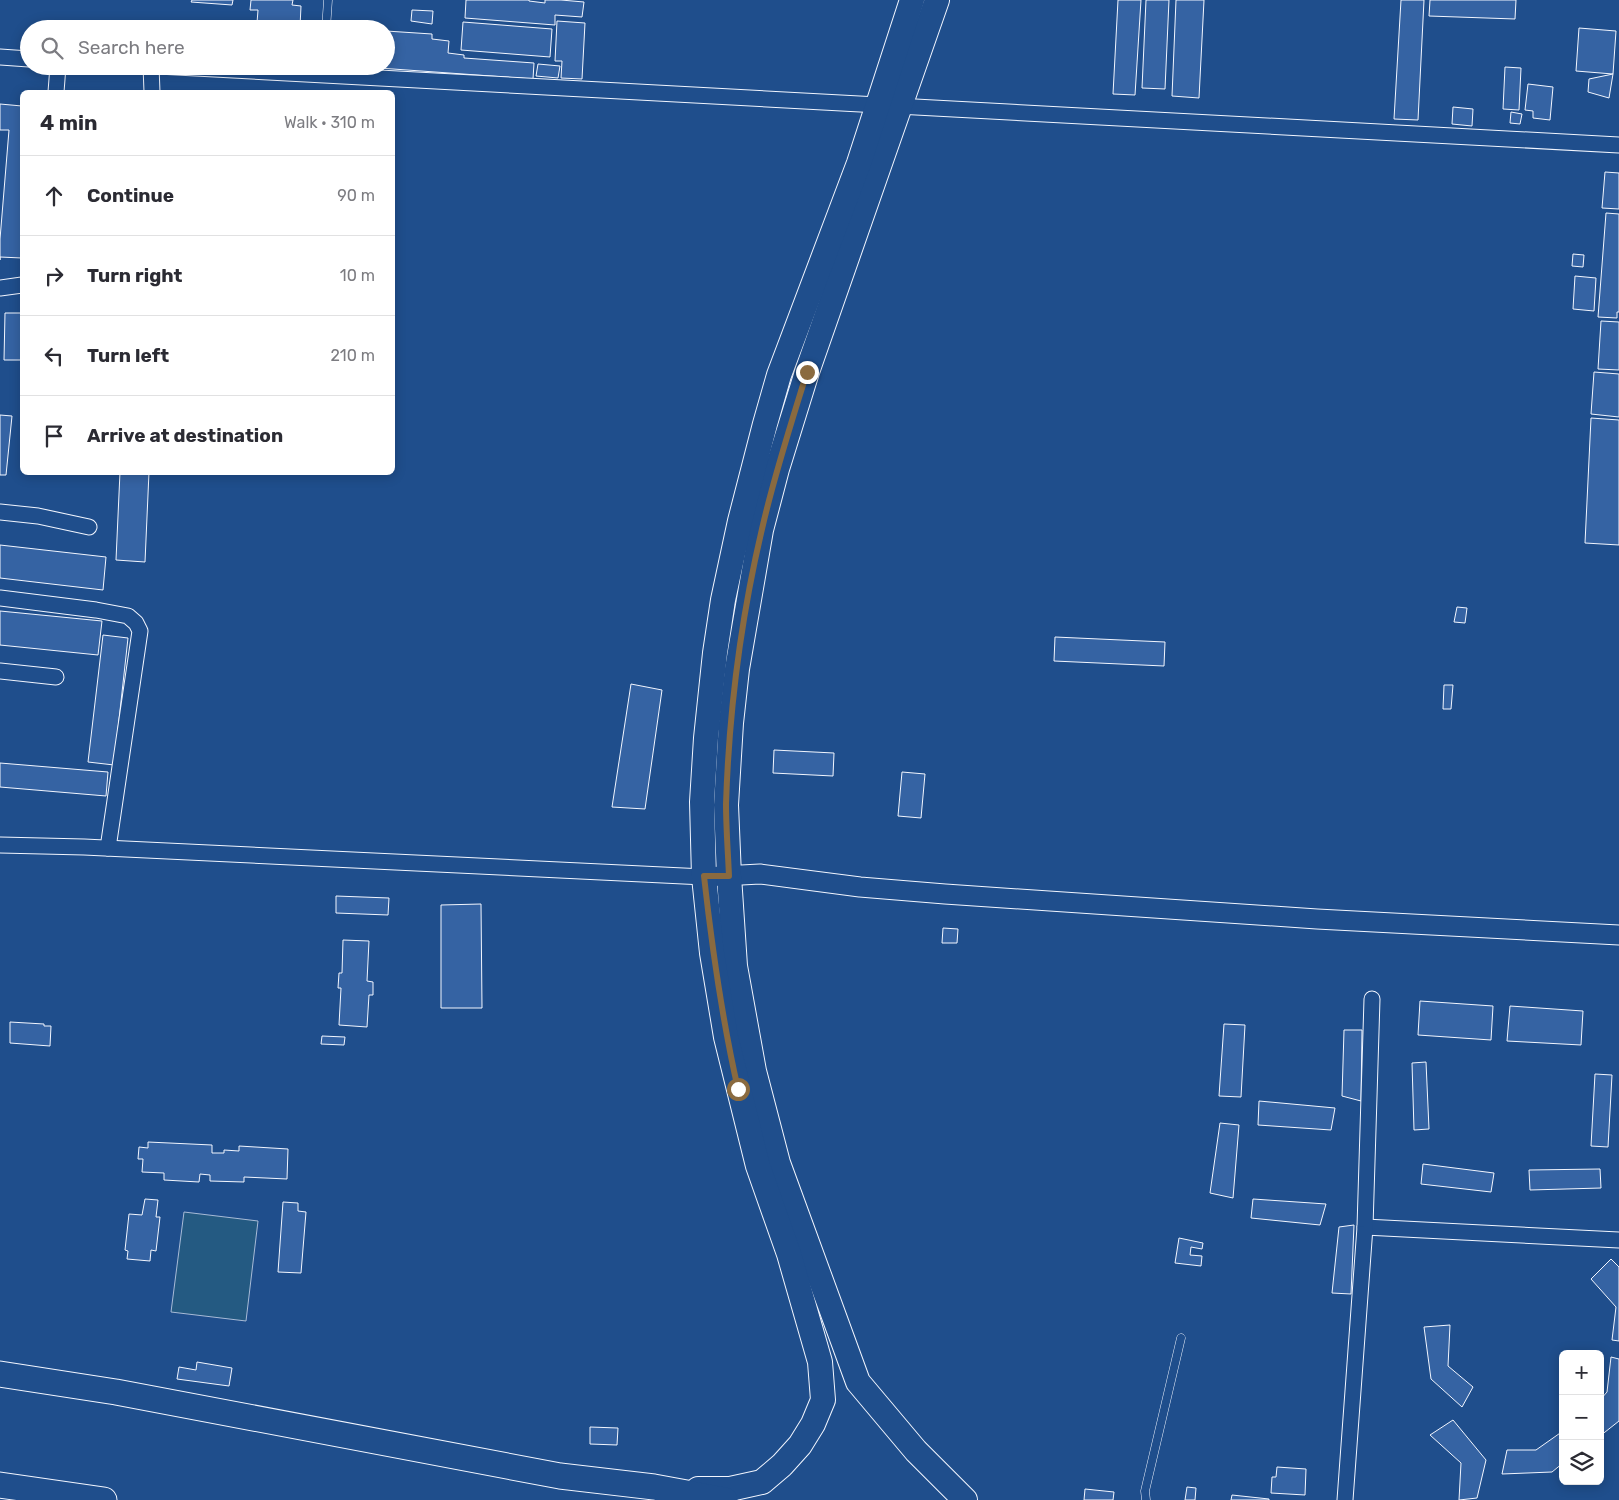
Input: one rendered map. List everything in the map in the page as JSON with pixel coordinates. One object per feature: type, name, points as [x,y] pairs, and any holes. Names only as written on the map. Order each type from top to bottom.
[{"type":"highway","points":[[0,1374],[116,1392],[560,1476],[654,1487],[725,1500]]},
{"type":"highway","points":[[0,1485],[104,1500]]},
{"type":"main road","points":[[912,0],[889,106],[777,469],[761,530],[745,621],[731,723],[726,804],[735,966],[754,1071],[778,1163],[858,1382],[916,1451],[965,1500]]},
{"type":"main road","points":[[654,1487],[730,1490],[762,1482],[782,1465],[800,1445],[813,1424],[823,1400],[820,1362],[789,1254],[758,1166],[730,1055],[712,953],[704,876],[702,802],[706,738],[722,608],[740,521],[779,375],[859,163],[889,106],[937,0]]},
{"type":"street","points":[[0,58],[20,59]]},
{"type":"street","points":[[56,90],[57,75]]},
{"type":"street","points":[[151,75],[152,90]]},
{"type":"street","points":[[388,75],[889,106],[1619,145]]},
{"type":"street","points":[[0,288],[20,285]]},
{"type":"street","points":[[0,512],[38,516],[89,527]]},
{"type":"street","points":[[0,598],[128,616],[136,623],[140,631],[108,848]]},
{"type":"street","points":[[0,672],[56,677]]},
{"type":"street","points":[[0,845],[108,848],[704,876],[760,874],[860,887],[945,894],[1326,919],[1619,935]]},
{"type":"street","points":[[1346,1500],[1364,1227],[1372,999]]},
{"type":"street","points":[[1364,1227],[1619,1240]]},
{"type":"lane","points":[[327,20],[328,0]]},
{"type":"lane","points":[[1146,1500],[1145,1491],[1181,1338]]},
{"type":"shaded area","points":[[184,1212],[258,1221],[246,1321],[171,1312]]},
{"type":"building","points":[[192,0],[233,0],[232,5],[191,2]]},
{"type":"building","points":[[251,0],[293,0],[292,5],[301,6],[300,20],[257,20],[258,10],[250,10]]},
{"type":"building","points":[[466,0],[529,0],[545,3],[545,0],[584,2],[582,17],[555,15],[555,25],[465,18]]},
{"type":"building","points":[[1118,0],[1141,0],[1135,95],[1113,94]]},
{"type":"building","points":[[1146,0],[1169,0],[1165,89],[1142,88]]},
{"type":"building","points":[[1176,0],[1204,0],[1199,98],[1172,96]]},
{"type":"building","points":[[1401,0],[1424,0],[1418,120],[1394,119]]},
{"type":"building","points":[[1430,0],[1516,0],[1515,19],[1429,16]]},
{"type":"building","points":[[412,10],[433,11],[432,24],[411,21]]},
{"type":"building","points":[[557,21],[585,23],[582,79],[561,78],[562,61],[555,61]]},
{"type":"building","points":[[463,22],[552,29],[550,57],[461,50]]},
{"type":"building","points":[[1579,28],[1616,31],[1613,74],[1576,71]]},
{"type":"building","points":[[395,32],[432,34],[432,39],[449,41],[448,53],[464,55],[464,58],[534,63],[533,79],[395,69]]},
{"type":"building","points":[[538,64],[560,66],[558,78],[536,76]]},
{"type":"building","points":[[1505,67],[1521,68],[1519,110],[1503,109]]},
{"type":"building","points":[[1613,74],[1609,98],[1588,92],[1589,79]]},
{"type":"building","points":[[1528,84],[1553,87],[1550,120],[1533,118],[1533,111],[1525,110]]},
{"type":"building","points":[[0,104],[20,106],[20,258],[0,257],[9,130],[0,130]]},
{"type":"building","points":[[1453,107],[1473,109],[1472,126],[1452,124]]},
{"type":"building","points":[[1511,112],[1522,114],[1520,124],[1510,123]]},
{"type":"building","points":[[1605,172],[1619,173],[1619,209],[1602,208]]},
{"type":"building","points":[[1606,213],[1619,214],[1619,312],[1617,312],[1617,318],[1598,317]]},
{"type":"building","points":[[1573,254],[1584,255],[1583,267],[1572,266]]},
{"type":"building","points":[[1575,276],[1596,278],[1594,311],[1573,309]]},
{"type":"building","points":[[5,313],[20,313],[20,360],[4,360]]},
{"type":"building","points":[[1601,321],[1619,322],[1619,370],[1598,369]]},
{"type":"building","points":[[1594,372],[1619,374],[1619,417],[1591,414]]},
{"type":"building","points":[[0,415],[12,416],[6,475],[0,475]]},
{"type":"building","points":[[1591,418],[1619,420],[1619,545],[1585,543]]},
{"type":"building","points":[[120,475],[149,475],[145,562],[116,560]]},
{"type":"building","points":[[0,545],[106,557],[103,590],[0,578]]},
{"type":"building","points":[[1457,607],[1467,608],[1465,623],[1454,622]]},
{"type":"building","points":[[0,611],[102,621],[98,655],[0,645]]},
{"type":"building","points":[[103,635],[128,638],[114,765],[88,762]]},
{"type":"building","points":[[1055,637],[1165,642],[1164,666],[1054,661]]},
{"type":"building","points":[[631,684],[662,690],[645,809],[612,807]]},
{"type":"building","points":[[1444,685],[1453,685],[1451,709],[1443,709]]},
{"type":"building","points":[[774,750],[834,753],[833,776],[773,773]]},
{"type":"building","points":[[0,763],[108,772],[106,796],[0,787]]},
{"type":"building","points":[[902,772],[925,774],[921,818],[898,816]]},
{"type":"building","points":[[336,896],[389,898],[388,915],[336,913]]},
{"type":"building","points":[[481,904],[482,1008],[441,1008],[441,905]]},
{"type":"building","points":[[943,928],[958,929],[957,943],[942,943]]},
{"type":"building","points":[[343,940],[369,941],[367,981],[373,982],[373,995],[369,995],[367,1027],[339,1025],[341,988],[338,988],[339,973],[342,973]]},
{"type":"building","points":[[1420,1001],[1493,1006],[1491,1040],[1418,1035]]},
{"type":"building","points":[[1510,1006],[1583,1011],[1581,1045],[1507,1041]]},
{"type":"building","points":[[10,1022],[51,1026],[50,1046],[10,1043]]},
{"type":"building","points":[[1224,1024],[1245,1025],[1241,1097],[1219,1096]]},
{"type":"building","points":[[1344,1030],[1362,1030],[1361,1101],[1342,1096]]},
{"type":"building","points":[[322,1036],[345,1037],[344,1045],[321,1044]]},
{"type":"building","points":[[1426,1062],[1429,1129],[1414,1130],[1412,1063]]},
{"type":"building","points":[[1595,1074],[1612,1075],[1608,1147],[1591,1146]]},
{"type":"building","points":[[1259,1101],[1335,1108],[1331,1130],[1258,1125]]},
{"type":"building","points":[[1220,1123],[1239,1125],[1233,1198],[1210,1193]]},
{"type":"building","points":[[148,1142],[212,1145],[212,1153],[224,1153],[224,1150],[239,1151],[239,1146],[288,1149],[287,1179],[244,1177],[244,1182],[210,1181],[210,1175],[200,1174],[199,1182],[164,1180],[164,1173],[142,1172],[143,1159],[138,1159],[139,1147],[148,1148]]},
{"type":"building","points":[[1423,1164],[1494,1173],[1491,1192],[1421,1184]]},
{"type":"building","points":[[1600,1169],[1601,1188],[1530,1190],[1529,1170]]},
{"type":"building","points":[[145,1199],[158,1200],[156,1217],[160,1217],[156,1251],[151,1250],[150,1261],[127,1259],[128,1251],[125,1250],[129,1214],[142,1215]]},
{"type":"building","points":[[1253,1199],[1326,1204],[1320,1225],[1251,1218]]},
{"type":"building","points":[[283,1202],[298,1203],[298,1211],[306,1212],[301,1273],[278,1272]]},
{"type":"building","points":[[1354,1225],[1351,1294],[1332,1293],[1339,1227]]},
{"type":"building","points":[[1179,1238],[1203,1243],[1202,1249],[1191,1247],[1190,1255],[1202,1256],[1201,1266],[1175,1263]]},
{"type":"building","points":[[1611,1259],[1619,1267],[1619,1341],[1612,1340],[1616,1307],[1591,1279]]},
{"type":"building","points":[[1450,1325],[1448,1366],[1473,1387],[1462,1407],[1431,1379],[1424,1327]]},
{"type":"building","points":[[1611,1357],[1619,1359],[1619,1421],[1604,1433],[1604,1395],[1607,1392]]},
{"type":"building","points":[[197,1362],[232,1368],[229,1386],[177,1379],[179,1367],[196,1370]]},
{"type":"building","points":[[1453,1420],[1486,1460],[1477,1498],[1459,1500],[1461,1463],[1430,1435]]},
{"type":"building","points":[[590,1427],[618,1428],[617,1445],[590,1444]]},
{"type":"building","points":[[1559,1434],[1559,1466],[1552,1472],[1502,1474],[1507,1450],[1536,1450]]},
{"type":"building","points":[[1277,1467],[1306,1469],[1305,1495],[1271,1493],[1272,1477],[1276,1477]]},
{"type":"building","points":[[1187,1487],[1196,1488],[1195,1500],[1185,1500]]},
{"type":"building","points":[[1085,1489],[1114,1492],[1113,1500],[1084,1500]]},
{"type":"building","points":[[1232,1495],[1269,1499],[1269,1500],[1231,1500]]},
{"type":"route","points":[[738,1089],[726,1037],[712,953],[704,876],[729,876],[726,804],[731,723],[737,669],[761,530],[777,469],[807,372]]}]
